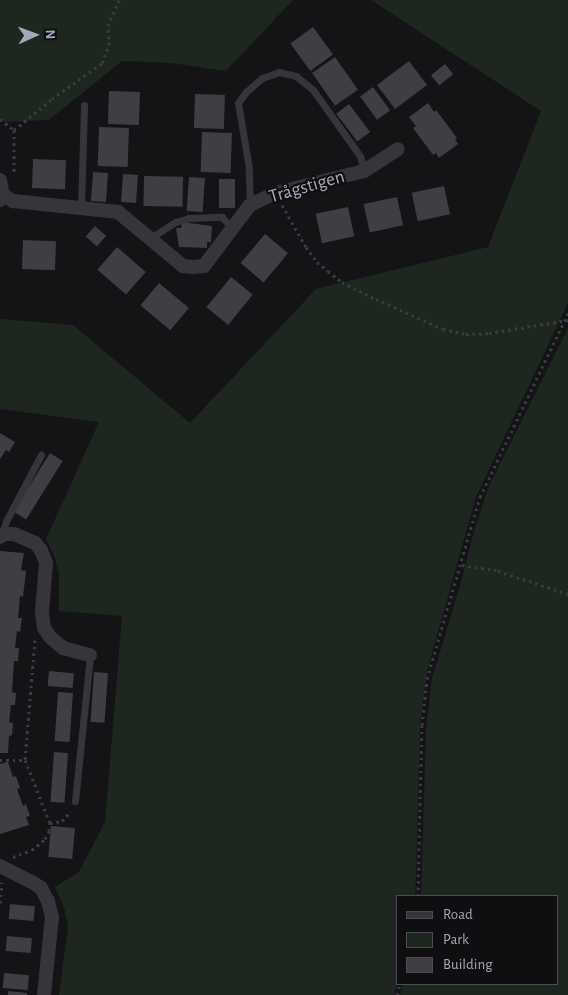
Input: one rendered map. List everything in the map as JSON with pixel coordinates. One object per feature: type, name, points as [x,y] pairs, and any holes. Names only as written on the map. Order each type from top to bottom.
[{"type":"street","name":"Trågstigen","points":[[6,199],[118,212],[183,266],[193,268],[204,266],[250,205],[276,193],[364,171],[398,149]]},
{"type":"street","points":[[0,180],[6,199]]},
{"type":"street","points":[[1,536],[14,534],[35,543],[46,563],[42,612],[45,630],[63,648],[90,655]]},
{"type":"street","points":[[2,867],[41,888],[48,901],[52,917],[44,995]]},
{"type":"lane","points":[[250,205],[249,168],[238,103],[246,92],[262,78],[279,72],[296,76],[313,90],[360,156],[364,171]]},
{"type":"lane","points":[[81,208],[84,105]]},
{"type":"lane","points":[[149,239],[175,222],[189,218],[222,217],[232,229]]},
{"type":"lane","points":[[1,536],[6,521],[41,455]]},
{"type":"lane","points":[[75,801],[90,655]]},
{"type":"path","points":[[6,199],[14,130],[52,99],[102,63],[109,45],[108,26],[118,0]]},
{"type":"path","points":[[0,119],[14,130]]},
{"type":"path","points":[[276,193],[289,219],[317,262],[342,282],[443,329],[466,334],[488,333],[566,320]]},
{"type":"path","points":[[418,895],[422,725],[427,679],[462,565],[480,496],[568,313]]},
{"type":"path","points":[[462,565],[498,571],[568,594]]},
{"type":"path","points":[[2,867],[4,860],[32,850],[45,839],[49,832],[50,823],[46,817],[25,760],[34,641],[39,632],[45,630]]},
{"type":"path","points":[[0,760],[25,760]]},
{"type":"path","points":[[50,823],[62,821],[70,814],[75,801]]},
{"type":"green space","points":[[0,0],[293,0],[226,71],[171,63],[122,61],[49,120],[4,122],[0,119]]},
{"type":"green space","points":[[371,0],[568,0],[568,303],[476,497],[427,671],[420,725],[415,895],[396,895],[397,985],[394,995],[59,995],[68,926],[64,907],[55,887],[79,872],[105,822],[122,616],[59,611],[59,576],[55,558],[46,539],[99,422],[0,409],[0,319],[73,325],[190,423],[316,289],[488,247],[541,111]]},
{"type":"green space","points":[[568,328],[568,995],[400,995],[403,985],[558,985],[558,895],[421,895],[426,729],[432,678],[488,488]]},
{"type":"building","points":[[313,27],[333,55],[310,71],[290,43]]},
{"type":"building","points":[[335,57],[358,90],[335,106],[312,73]]},
{"type":"building","points":[[409,61],[427,85],[395,109],[377,85]]},
{"type":"building","points":[[445,64],[453,74],[439,85],[431,75]]},
{"type":"building","points":[[373,87],[390,110],[377,120],[360,96]]},
{"type":"building","points":[[109,91],[140,92],[139,125],[108,124]]},
{"type":"building","points":[[195,94],[225,95],[224,129],[194,128]]},
{"type":"building","points":[[428,103],[434,112],[436,110],[457,138],[455,139],[458,144],[439,158],[436,153],[433,155],[413,128],[416,126],[409,117]]},
{"type":"building","points":[[349,104],[370,132],[357,142],[336,114]]},
{"type":"building","points":[[99,127],[129,128],[128,167],[98,166]]},
{"type":"building","points":[[202,132],[232,133],[231,173],[201,172]]},
{"type":"building","points":[[33,159],[66,160],[65,189],[32,188]]},
{"type":"building","points":[[93,172],[108,173],[106,202],[91,201]]},
{"type":"building","points":[[123,174],[138,175],[136,203],[121,202]]},
{"type":"building","points":[[144,176],[183,177],[182,207],[143,206]]},
{"type":"building","points":[[189,177],[205,178],[203,212],[187,211]]},
{"type":"building","points":[[219,179],[235,179],[235,208],[219,208]]},
{"type":"building","points":[[444,186],[450,214],[418,221],[412,193]]},
{"type":"building","points":[[397,197],[403,225],[370,232],[364,204]]},
{"type":"building","points":[[348,207],[354,236],[322,243],[316,214]]},
{"type":"building","points":[[182,222],[212,226],[211,242],[207,242],[207,248],[179,247],[176,228],[181,228]]},
{"type":"building","points":[[95,226],[106,236],[97,246],[86,236]]},
{"type":"building","points":[[265,234],[288,253],[264,282],[241,263]]},
{"type":"building","points":[[23,240],[56,241],[55,270],[22,269]]},
{"type":"building","points":[[117,247],[146,272],[126,295],[97,270]]},
{"type":"building","points":[[231,277],[253,295],[228,325],[206,307]]},
{"type":"building","points":[[159,283],[189,308],[170,330],[140,305]]},
{"type":"building","points":[[0,433],[15,442],[9,452],[6,450],[0,459]]},
{"type":"building","points":[[50,453],[63,461],[26,519],[13,512]]},
{"type":"building","points":[[0,551],[24,553],[21,570],[26,571],[23,597],[20,596],[18,618],[22,618],[20,632],[17,631],[15,648],[19,648],[18,661],[14,661],[12,692],[16,693],[15,705],[11,705],[9,722],[13,723],[12,735],[9,736],[8,753],[0,753]]},
{"type":"building","points":[[49,671],[74,673],[73,688],[48,686]]},
{"type":"building","points":[[94,672],[108,673],[104,723],[91,722]]},
{"type":"building","points":[[58,692],[73,693],[70,742],[55,741]]},
{"type":"building","points":[[54,752],[68,753],[64,803],[51,802]]},
{"type":"building","points":[[8,762],[13,777],[16,776],[20,788],[17,789],[23,806],[26,804],[30,816],[26,817],[29,825],[0,834],[0,764]]},
{"type":"building","points":[[51,826],[75,828],[72,859],[48,857]]},
{"type":"building","points":[[10,904],[35,906],[34,921],[9,919]]},
{"type":"building","points":[[7,936],[32,938],[31,953],[6,951]]},
{"type":"building","points":[[4,973],[29,975],[28,990],[3,988]]},
{"type":"building","points":[[8,991],[27,993],[27,995],[8,995]]}]
